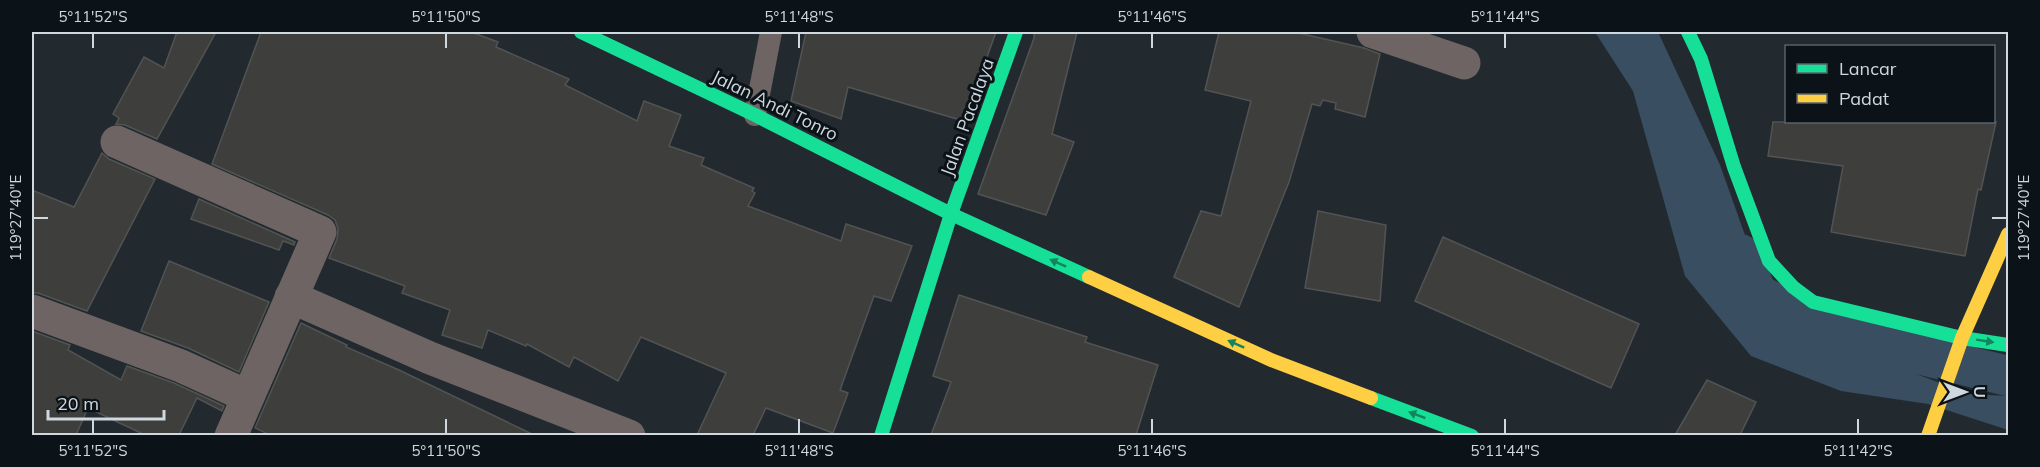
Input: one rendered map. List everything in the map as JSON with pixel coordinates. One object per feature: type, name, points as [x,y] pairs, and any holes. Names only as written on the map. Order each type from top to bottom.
[{"type":"street","name":"Jalan Andi Tonro","points":[[581,32],[755,115],[951,214],[1271,360],[1472,435]]},
{"type":"street","name":"Jalan Pacalaya","points":[[881,435],[951,214],[1016,32]]},
{"type":"street","points":[[1373,32],[1464,63]]},
{"type":"street","points":[[1688,32],[1701,59],[1734,167],[1769,261],[1793,287],[1813,302],[1962,338],[2008,345]]},
{"type":"street","points":[[117,142],[320,232],[231,435]]},
{"type":"street","points":[[1929,432],[1962,338],[2008,234]]},
{"type":"street","points":[[291,297],[430,358],[629,435]]},
{"type":"street","points":[[32,311],[181,366],[247,396]]},
{"type":"lane","points":[[755,115],[771,32]]},
{"type":"water","points":[[1595,32],[1658,32],[1720,165],[1776,322],[1970,394],[2008,396],[2008,430],[1928,404],[1841,391],[1751,356],[1685,276],[1633,91]]},
{"type":"building","points":[[177,32],[216,32],[157,139],[125,125],[116,124],[119,118],[113,114],[144,57],[164,68]]},
{"type":"building","points":[[261,32],[471,32],[498,42],[496,47],[569,79],[565,85],[637,121],[644,101],[681,115],[669,146],[704,158],[701,165],[754,188],[752,191],[755,193],[748,206],[841,241],[846,224],[912,246],[891,301],[874,296],[840,390],[848,393],[833,433],[766,408],[753,435],[697,435],[726,373],[641,337],[618,381],[574,357],[569,367],[527,344],[526,346],[488,330],[482,348],[442,335],[450,310],[402,293],[405,286],[329,258],[337,239],[338,229],[335,220],[212,164]]},
{"type":"building","points":[[806,32],[996,32],[964,121],[848,87],[841,119],[791,101]]},
{"type":"building","points":[[1034,32],[1077,32],[1052,134],[1074,142],[1046,215],[978,194],[1034,38]]},
{"type":"building","points":[[1219,32],[1294,32],[1364,48],[1380,54],[1365,117],[1335,109],[1336,103],[1323,100],[1320,106],[1312,104],[1289,182],[1239,307],[1174,277],[1201,211],[1221,216],[1251,101],[1205,90]]},
{"type":"building","points":[[1773,122],[1996,122],[1981,190],[1978,189],[1965,256],[1831,232],[1843,166],[1768,156]]},
{"type":"building","points":[[102,153],[109,159],[155,179],[87,311],[38,293],[32,293],[32,190],[74,207]]},
{"type":"building","points":[[199,199],[295,242],[294,245],[283,241],[279,250],[191,219]]},
{"type":"building","points":[[1318,211],[1386,225],[1380,301],[1305,288]]},
{"type":"building","points":[[1443,237],[1639,324],[1611,388],[1415,301]]},
{"type":"building","points":[[169,261],[269,302],[239,372],[188,348],[141,331]]},
{"type":"building","points":[[959,295],[1087,337],[1085,342],[1158,365],[1136,435],[931,435],[951,382],[933,376]]},
{"type":"building","points":[[301,323],[347,345],[346,347],[534,435],[270,435],[255,428]]},
{"type":"building","points":[[32,331],[70,345],[68,350],[121,380],[127,366],[174,383],[224,406],[222,411],[197,398],[179,435],[145,435],[88,408],[76,435],[32,435]]},
{"type":"building","points":[[1707,380],[1756,402],[1740,435],[1675,435]]},
{"type":"waterway","points":[[1740,254],[1758,295],[1853,338],[2008,376]]},
{"type":"traffic: fast","points":[[581,32],[755,115],[951,214],[1089,277]]},
{"type":"traffic: fast","points":[[881,436],[951,214],[1016,32]]},
{"type":"traffic: fast","points":[[1688,32],[1701,59],[1734,167],[1769,261],[1793,287],[1813,302],[1962,338],[2008,345]]},
{"type":"traffic: fast","points":[[1371,398],[1472,436]]},
{"type":"traffic: slow","points":[[1928,436],[1962,338],[2008,234]]},
{"type":"traffic: slow","points":[[1089,277],[1271,360],[1371,398]]}]
